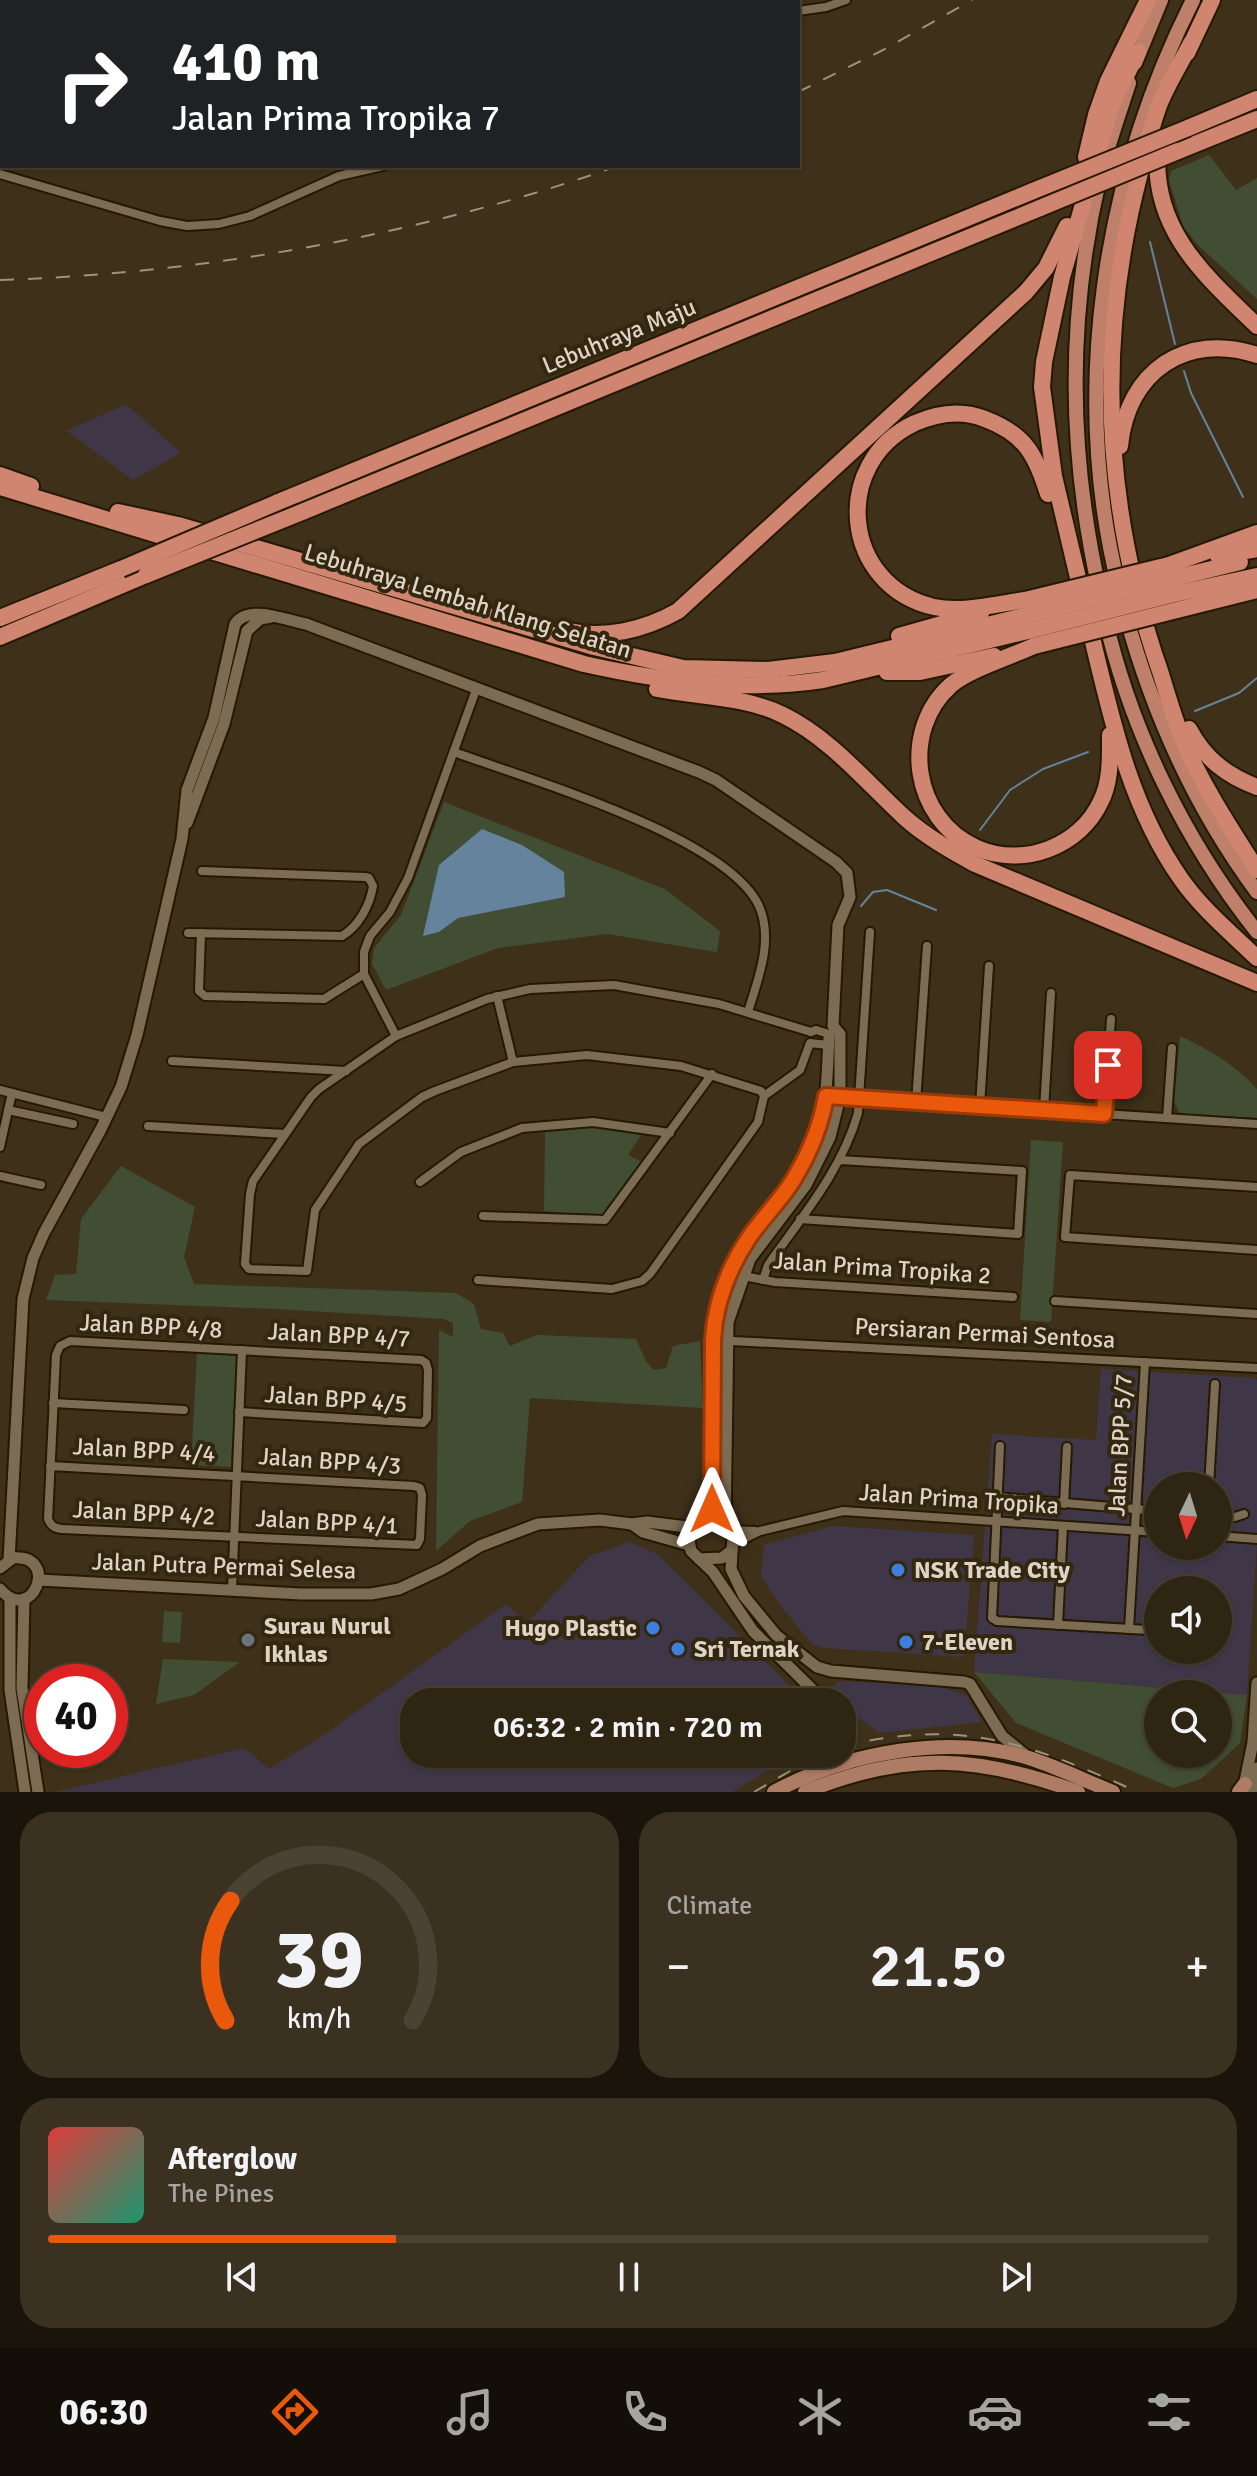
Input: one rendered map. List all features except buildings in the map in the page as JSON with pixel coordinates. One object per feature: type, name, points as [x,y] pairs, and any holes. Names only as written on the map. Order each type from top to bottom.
[{"type":"highway","points":[[504,622],[531,622],[576,633],[625,632],[653,625],[678,611],[1026,292],[1046,268],[1064,237],[1096,115],[1126,40],[1148,0]]},
{"type":"highway","points":[[1161,0],[1112,104],[1062,277],[1044,362],[1042,387],[1046,430],[1111,716],[1130,783],[1159,845],[1181,880],[1207,912],[1257,958]]},
{"type":"highway","points":[[1193,0],[1156,80],[1138,132],[1114,223],[1103,297],[1097,430],[1107,531],[1118,585],[1146,678],[1182,767],[1222,839],[1257,892]]},
{"type":"highway","points":[[1212,0],[1161,100],[1133,198],[1119,268],[1111,353],[1113,464],[1120,518],[1143,624],[1191,757],[1218,809],[1257,870]]},
{"type":"highway","points":[[1191,43],[1160,135],[1157,153],[1162,203],[1174,233],[1190,259],[1257,326]]},
{"type":"highway","points":[[1138,52],[1101,173],[1079,292],[1075,414],[1079,476],[1087,535],[1115,655],[1131,705],[1161,777],[1190,833],[1257,932]]},
{"type":"highway","name":"Lebuhraya Maju","points":[[0,618],[1257,99]]},
{"type":"highway","name":"Lebuhraya Maju","points":[[0,637],[1257,119]]},
{"type":"highway","points":[[1120,518],[1122,429],[1135,393],[1153,371],[1170,359],[1207,347],[1240,349],[1257,355]]},
{"type":"highway","points":[[1072,551],[1058,527],[1041,473],[1028,446],[1004,426],[975,415],[955,412],[930,416],[898,431],[870,462],[861,481],[857,499],[860,539],[881,575],[905,595],[935,607],[969,607],[1030,623],[1173,587],[1257,576]]},
{"type":"highway","name":"Lebuhraya Lembah Klang Selatan","points":[[0,475],[96,508],[178,525],[504,622],[638,659],[683,668],[768,670],[835,662],[860,648],[1030,623]]},
{"type":"highway","name":"Lebuhraya Lembah Klang Selatan","points":[[0,487],[584,664],[661,680],[734,687],[791,685],[869,671],[920,672],[1030,623]]},
{"type":"highway","points":[[1173,587],[1257,533]]},
{"type":"highway","points":[[1173,587],[1257,549]]},
{"type":"highway","points":[[1111,716],[1107,785],[1101,802],[1088,822],[1071,838],[1049,850],[1025,856],[999,855],[976,848],[957,837],[938,817],[928,799],[918,762],[919,743],[933,704],[953,683],[1030,623],[1173,587],[1257,558]]},
{"type":"highway","points":[[1173,587],[1239,595],[1257,592]]},
{"type":"highway","points":[[584,664],[632,685],[748,703],[779,713],[818,735],[906,819],[940,845],[975,864],[1257,983]]},
{"type":"highway","points":[[1165,686],[1197,744],[1212,763],[1234,778],[1257,787]]},
{"type":"main road","points":[[856,1760],[927,1747],[977,1750],[1030,1759],[1113,1792]]},
{"type":"main road","points":[[805,1792],[839,1778],[881,1767],[929,1763],[977,1764],[1028,1774],[1078,1792]]},
{"type":"main road","points":[[774,1792],[828,1768]]},
{"type":"street","points":[[800,10],[846,0]]},
{"type":"street","points":[[0,174],[160,221],[187,226],[219,224],[250,216],[339,176],[374,168]]},
{"type":"street","points":[[182,839],[189,782],[214,718],[239,619],[249,613],[306,624],[708,776],[836,862],[847,873],[850,897],[838,925],[826,1096],[817,1132],[794,1179],[750,1236],[730,1273],[714,1321],[712,1524]]},
{"type":"street","points":[[0,1589],[10,1598],[24,1599],[34,1592],[39,1580],[31,1562],[19,1558],[5,1564],[27,1278],[44,1233],[121,1087],[137,1035],[182,839],[224,724],[247,631],[260,619],[271,617]]},
{"type":"street","points":[[221,689],[228,680],[235,681]]},
{"type":"street","points":[[396,1036],[364,974],[367,942],[399,897],[477,687]]},
{"type":"street","points":[[454,752],[676,836],[731,874],[751,894],[760,908],[763,923],[765,943],[762,966],[748,1012]]},
{"type":"street","points":[[201,753],[197,775],[201,786]]},
{"type":"street","points":[[186,799],[194,786],[201,786]]},
{"type":"street","points":[[188,933],[342,936],[351,930],[369,904],[373,886],[365,877],[202,871]]},
{"type":"street","points":[[763,1280],[768,1265],[840,1160],[853,1131],[859,1099],[870,932]]},
{"type":"street","points":[[201,933],[199,991],[205,996],[324,999],[364,974]]},
{"type":"street","points":[[916,1102],[927,946]]},
{"type":"street","points":[[980,1106],[989,966]]},
{"type":"street","points":[[764,1096],[758,1089],[712,1074],[681,1066],[611,1056],[587,1055],[513,1062],[422,1097],[359,1144],[315,1210],[307,1271],[245,1267],[251,1187],[311,1097],[396,1036],[497,996],[530,989],[596,984],[704,1000],[830,1036]]},
{"type":"street","points":[[1044,1110],[1051,993]]},
{"type":"street","points":[[497,996],[513,1062]]},
{"type":"street","points":[[1104,1114],[1111,1019]]},
{"type":"street","points":[[478,1280],[612,1289],[646,1279],[754,1129],[764,1096],[802,1068],[810,1043],[840,1034],[840,1097],[830,1137],[815,1169],[761,1242],[728,1322],[726,1529],[733,1547],[731,1569],[744,1596],[763,1622],[817,1667],[831,1671],[970,1684],[1002,1736],[1030,1759]]},
{"type":"street","points":[[1167,1118],[1172,1048]]},
{"type":"street","points":[[172,1061],[346,1071]]},
{"type":"street","points":[[483,1216],[605,1220],[712,1074]]},
{"type":"street","points":[[0,1090],[106,1117]]},
{"type":"street","points":[[0,1147],[12,1093]]},
{"type":"street","points":[[826,1096],[1257,1124]]},
{"type":"street","points":[[8,1110],[73,1124]]},
{"type":"street","points":[[420,1182],[455,1155],[522,1128],[593,1122],[670,1133]]},
{"type":"street","points":[[148,1126],[285,1134]]},
{"type":"street","points":[[800,1219],[1018,1234],[1022,1171],[840,1160]]},
{"type":"street","points":[[1257,1187],[1070,1175],[1065,1237],[1257,1250]]},
{"type":"street","points":[[0,1176],[41,1185]]},
{"type":"street","name":"Jalan Prima Tropika 2","points":[[746,1277],[1013,1297]]},
{"type":"street","points":[[1055,1301],[1257,1314]]},
{"type":"street","name":"Persiaran Permai Sentosa","points":[[713,1340],[1256,1368]]},
{"type":"street","name":"Jalan BPP 4/8","points":[[53,1403],[56,1355],[60,1346],[70,1341],[242,1350]]},
{"type":"street","points":[[232,1590],[242,1350]]},
{"type":"street","name":"Jalan BPP 4/7","points":[[242,1350],[421,1360],[428,1370],[427,1418]]},
{"type":"street","name":"Jalan BPP 5/7","points":[[1129,1629],[1145,1362]]},
{"type":"street","points":[[1210,1472],[1215,1384]]},
{"type":"street","points":[[50,1466],[53,1403],[184,1410]]},
{"type":"street","name":"Jalan BPP 4/5","points":[[239,1412],[416,1425],[427,1418]]},
{"type":"street","points":[[1000,1446],[992,1618],[997,1621],[1144,1630]]},
{"type":"street","points":[[1064,1504],[1067,1447]]},
{"type":"street","name":"Jalan BPP 4/4","points":[[50,1466],[237,1474]]},
{"type":"street","name":"Jalan BPP 4/2","points":[[50,1466],[48,1519],[52,1527],[234,1538]]},
{"type":"street","name":"Jalan BPP 4/3","points":[[237,1474],[420,1488],[422,1509],[417,1545]]},
{"type":"street","points":[[997,1497],[1144,1510]]},
{"type":"street","name":"Jalan Prima Tropika","points":[[726,1529],[760,1531],[843,1511],[1144,1531]]},
{"type":"street","points":[[1232,1517],[1244,1514]]},
{"type":"street","name":"Jalan Putra Permai Selesa","points":[[39,1580],[327,1595],[371,1594],[399,1589],[442,1569],[480,1546],[538,1524],[600,1520],[695,1528],[712,1524],[726,1529]]},
{"type":"street","name":"Jalan Putra Permai Selesa","points":[[632,1524],[643,1532],[689,1545]]},
{"type":"street","points":[[1058,1625],[1063,1526]]},
{"type":"street","points":[[695,1528],[689,1545],[699,1559],[713,1572],[753,1631],[811,1688]]},
{"type":"street","name":"Jalan Prima Tropika","points":[[733,1547],[760,1531]]},
{"type":"street","points":[[1232,1537],[1257,1539]]},
{"type":"street","name":"Jalan BPP 4/1","points":[[234,1538],[417,1545]]},
{"type":"street","points":[[699,1559],[722,1558],[733,1547]]},
{"type":"street","points":[[10,1598],[10,1690],[25,1792]]},
{"type":"street","points":[[24,1599],[22,1688],[38,1792]]},
{"type":"street","points":[[1245,1790],[1253,1742],[1257,1683]]},
{"type":"street","points":[[1245,1790],[1257,1768]]},
{"type":"shaded area","points":[[126,404],[181,453],[133,480],[67,431]]},
{"type":"shaded area","points":[[1101,1369],[1254,1378],[1257,1381],[1257,1544],[1247,1695],[1232,1694],[1232,1680],[1144,1680],[1144,1686],[974,1672],[992,1434],[1096,1440]]},
{"type":"shaded area","points":[[833,1526],[974,1535],[964,1657],[823,1648],[812,1644],[761,1577],[764,1545]]},
{"type":"shaded area","points":[[630,1542],[657,1554],[792,1688],[400,1688],[400,1768],[771,1768],[732,1792],[55,1792],[244,1748],[269,1769],[321,1737],[506,1604],[527,1623],[590,1556]]},
{"type":"shaded area","points":[[839,1681],[938,1686],[966,1695],[982,1722],[879,1733],[856,1716],[856,1688],[831,1688]]},
{"type":"green space","points":[[1209,155],[1236,190],[1257,178],[1257,299],[1198,245],[1183,226],[1169,180],[1171,171]]},
{"type":"green space","points":[[444,802],[665,889],[720,931],[717,952],[607,934],[498,948],[386,990],[372,964],[374,948],[401,915]]},
{"type":"green space","points":[[1180,1036],[1221,1058],[1257,1089],[1257,1118],[1180,1114],[1174,1101]]},
{"type":"green space","points":[[598,1127],[641,1135],[628,1155],[642,1162],[604,1216],[544,1211],[545,1132]]},
{"type":"green space","points":[[1031,1140],[1063,1142],[1051,1322],[1020,1320]]},
{"type":"green space","points":[[121,1166],[195,1207],[184,1257],[194,1284],[456,1293],[474,1304],[481,1329],[503,1333],[510,1346],[537,1335],[636,1339],[654,1370],[666,1368],[673,1346],[700,1341],[703,1408],[530,1398],[522,1502],[470,1521],[436,1551],[439,1330],[453,1337],[453,1323],[444,1319],[276,1309],[46,1300],[55,1275],[76,1274],[81,1219]]},
{"type":"green space","points":[[197,1353],[237,1355],[231,1467],[191,1465]]},
{"type":"green space","points":[[164,1611],[182,1612],[180,1643],[162,1642]]},
{"type":"green space","points":[[163,1659],[240,1662],[194,1695],[156,1704]]},
{"type":"green space","points":[[974,1672],[1144,1686],[1144,1768],[1213,1768],[1201,1779],[1173,1788],[1016,1723]]},
{"type":"green space","points":[[1232,1694],[1247,1695],[1240,1743],[1232,1750]]},
{"type":"water","points":[[482,829],[522,845],[564,872],[565,897],[458,918],[439,932],[423,936],[439,865]]},
{"type":"waterway","points":[[1150,242],[1175,344]]},
{"type":"waterway","points":[[1184,371],[1191,393],[1243,497]]},
{"type":"waterway","points":[[1195,711],[1239,693],[1257,678]]},
{"type":"waterway","points":[[980,830],[1010,790],[1043,769],[1088,752]]},
{"type":"waterway","points":[[861,906],[873,892],[887,890],[936,910]]},
{"type":"railway","points":[[800,91],[883,50],[972,0]]},
{"type":"railway","points":[[0,280],[157,269],[314,246],[467,212],[612,168]]},
{"type":"railway","points":[[856,1743],[924,1734],[994,1740],[1062,1760],[1138,1792]]},
{"type":"railway","points":[[754,1792],[798,1768]]},
{"type":"place","name":"NSK Trade City","points":[[898,1570]]},
{"type":"place","name":"Hugo Plastic","points":[[653,1628]]},
{"type":"place","name":"Surau Nurul Ikhlas","points":[[248,1640]]},
{"type":"place","name":"7-Eleven","points":[[906,1642]]},
{"type":"place","name":"Sri Ternak","points":[[678,1649]]},
{"type":"route","points":[[712,1509],[713,1340],[720,1297],[750,1236],[794,1179],[804,1161],[817,1132],[826,1096],[1104,1114],[1108,1065]]}]
